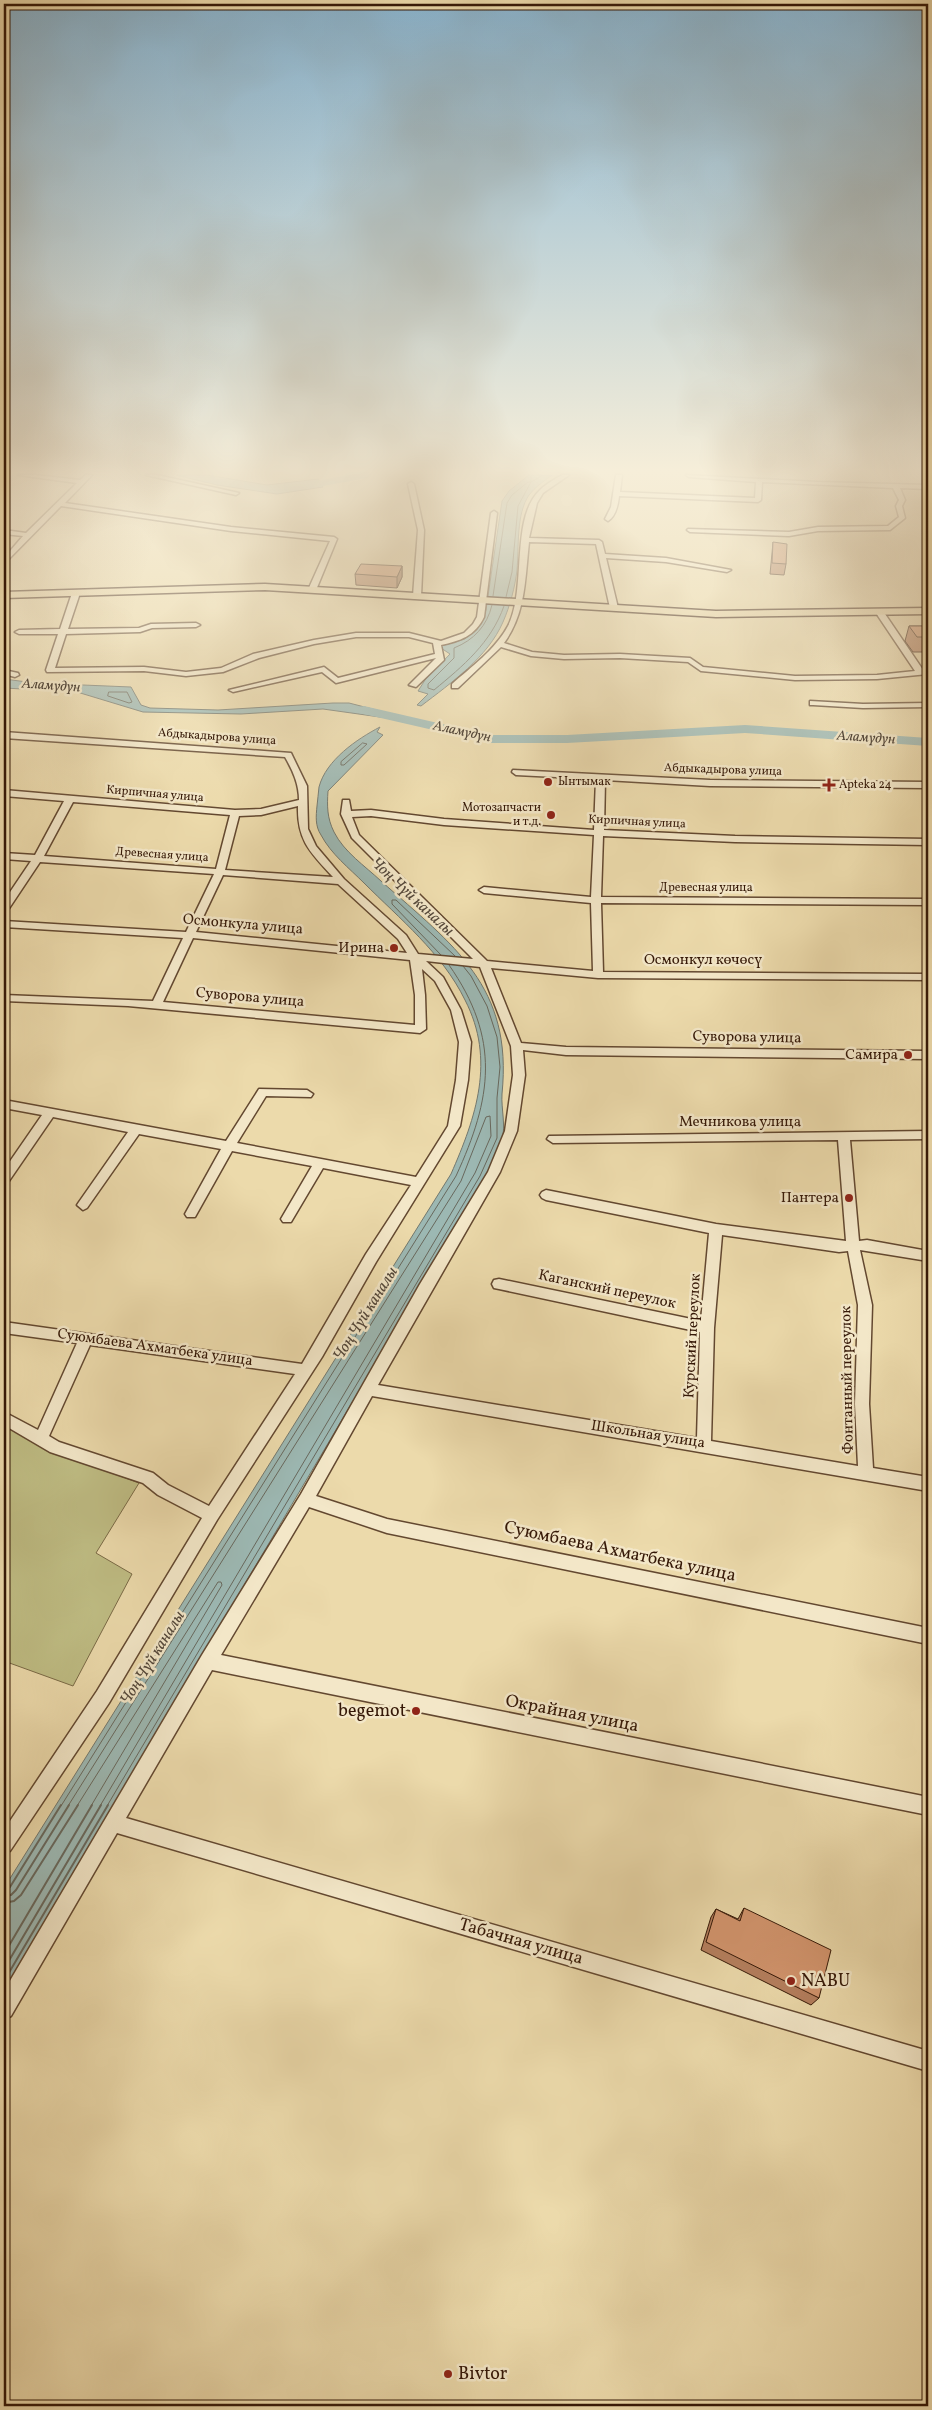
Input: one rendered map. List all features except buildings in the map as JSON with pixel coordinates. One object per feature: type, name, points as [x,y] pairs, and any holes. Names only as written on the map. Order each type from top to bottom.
[{"type":"main road","points":[[4,596],[212,587]]},
{"type":"main road","points":[[238,587],[312,590],[716,614],[724,617],[793,619],[928,611]]},
{"type":"main road","points":[[882,615],[928,616]]},
{"type":"street","points":[[417,596],[418,587]]},
{"type":"street","points":[[413,685],[440,660],[437,644],[465,636],[477,626],[483,608],[485,587]]},
{"type":"street","points":[[455,686],[499,644],[512,625],[519,587]]},
{"type":"street","points":[[610,587],[614,608]]},
{"type":"street","points":[[76,593],[50,670],[144,669],[186,674],[223,670],[256,656],[314,642],[356,635],[408,635],[441,643]]},
{"type":"street","points":[[882,615],[924,672]]},
{"type":"street","points":[[18,632],[140,630],[151,626],[196,625]]},
{"type":"street","points":[[499,644],[532,654],[564,657],[620,656],[690,660],[701,669],[767,676],[877,677],[924,672]]},
{"type":"street","points":[[233,690],[324,669],[336,681],[439,655]]},
{"type":"street","points":[[4,672],[15,675]]},
{"type":"street","points":[[813,703],[863,706],[928,705]]},
{"type":"street","name":"Абдыкадырова улица","points":[[4,735],[288,755],[296,769],[303,790],[305,834],[308,840],[341,881],[402,937],[420,957]]},
{"type":"street","name":"Абдыкадырова улица","points":[[516,772],[710,783],[928,785]]},
{"type":"street","points":[[598,975],[596,900],[601,777]]},
{"type":"street","name":"Кирпичная улица","points":[[4,793],[235,813],[261,812],[303,802]]},
{"type":"street","points":[[4,908],[38,858],[70,800]]},
{"type":"street","points":[[4,2010],[208,1661],[306,1499],[494,1172],[511,1131],[519,1075],[517,1046],[481,963],[355,836],[346,814],[346,802]]},
{"type":"street","points":[[157,1004],[220,871],[235,813]]},
{"type":"street","name":"Кирпичная улица","points":[[346,814],[371,813],[444,822],[600,833],[736,839],[928,842]]},
{"type":"street","name":"Древесная улица","points":[[4,856],[341,881]]},
{"type":"street","name":"Древесная улица","points":[[484,890],[596,900],[928,902]]},
{"type":"street","name":"Осмонкула улица","points":[[4,924],[190,935],[481,963]]},
{"type":"street","points":[[4,1845],[103,1697],[212,1515],[305,1370],[371,1258],[454,1126],[462,1080],[465,1042],[456,1010],[439,979],[420,957]]},
{"type":"street","name":"Суворова улица","points":[[4,998],[157,1004],[420,1029],[420,957]]},
{"type":"street","name":"Осмонкул көчөсү","points":[[481,963],[598,975],[928,977]]},
{"type":"street","name":"Суворова улица","points":[[517,1046],[566,1051],[928,1055]]},
{"type":"street","points":[[191,1214],[229,1146],[263,1092],[307,1094]]},
{"type":"street","points":[[4,1104],[419,1182]]},
{"type":"street","points":[[5,1178],[51,1112]]},
{"type":"street","points":[[83,1205],[137,1128]]},
{"type":"street","name":"Мечникова улица","points":[[553,1139],[928,1135]]},
{"type":"street","name":"Фонтанный переулок","points":[[844,1137],[853,1246],[865,1306],[862,1404],[866,1474]]},
{"type":"street","points":[[287,1219],[319,1164]]},
{"type":"street","points":[[546,1194],[716,1229],[839,1247],[867,1244],[928,1256]]},
{"type":"street","name":"Курский переулок","points":[[704,1445],[707,1328],[716,1229]]},
{"type":"street","name":"Каганский переулок","points":[[499,1284],[707,1328]]},
{"type":"street","name":"Суюмбаева Ахматбека улица","points":[[4,1327],[305,1370]]},
{"type":"street","points":[[42,1439],[86,1339]]},
{"type":"street","name":"Школьная улица","points":[[368,1389],[928,1484]]},
{"type":"street","points":[[4,1418],[56,1447],[148,1478],[162,1490],[212,1515]]},
{"type":"street","name":"Суюмбаева Ахматбека улица","points":[[306,1499],[387,1526],[928,1636]]},
{"type":"street","name":"Окрайная улица","points":[[208,1661],[928,1806]]},
{"type":"street","name":"Табачная улица","points":[[114,1823],[928,2061]]},
{"type":"shaded area","points":[[4,1424],[54,1451],[139,1483],[96,1553],[132,1574],[73,1686],[4,1661]]},
{"type":"water","points":[[489,587],[514,587],[503,622],[488,647],[468,668],[444,688],[421,706],[417,705],[428,694],[418,691],[425,680],[450,654],[441,646],[465,639],[480,622],[486,610]]},
{"type":"water","points":[[4,679],[35,683],[131,687],[141,705],[150,708],[218,710],[349,703],[392,714],[387,718],[323,709],[241,714],[143,712],[77,692],[4,688]]},
{"type":"water","name":"Чоң Чүй каналы","points":[[380,727],[377,732],[383,735],[328,791],[330,822],[343,846],[454,948],[473,971],[488,996],[498,1024],[503,1057],[502,1099],[504,1129],[502,1140],[485,1178],[4,1991],[4,1888],[451,1174],[475,1110],[481,1066],[479,1044],[474,1022],[456,983],[419,937],[335,855],[319,832],[316,821],[319,787],[328,768],[352,744]]},
{"type":"waterway","name":"Аламүдүн","points":[[364,710],[490,739],[567,739],[745,729],[928,742]]},
{"type":"place","name":"Ынтымак","points":[[548,782]]},
{"type":"place","name":"Apteka 24","points":[[829,785]]},
{"type":"place","name":"Мотозапчасти и т.д.","points":[[551,815]]},
{"type":"place","name":"Ирина","points":[[394,948]]},
{"type":"place","name":"Самира","points":[[908,1055]]},
{"type":"place","name":"Пантера","points":[[849,1198]]},
{"type":"place","name":"begemot","points":[[416,1711]]},
{"type":"place","name":"NABU","points":[[791,1981]]},
{"type":"place","name":"Bivtor","points":[[448,2374]]}]
